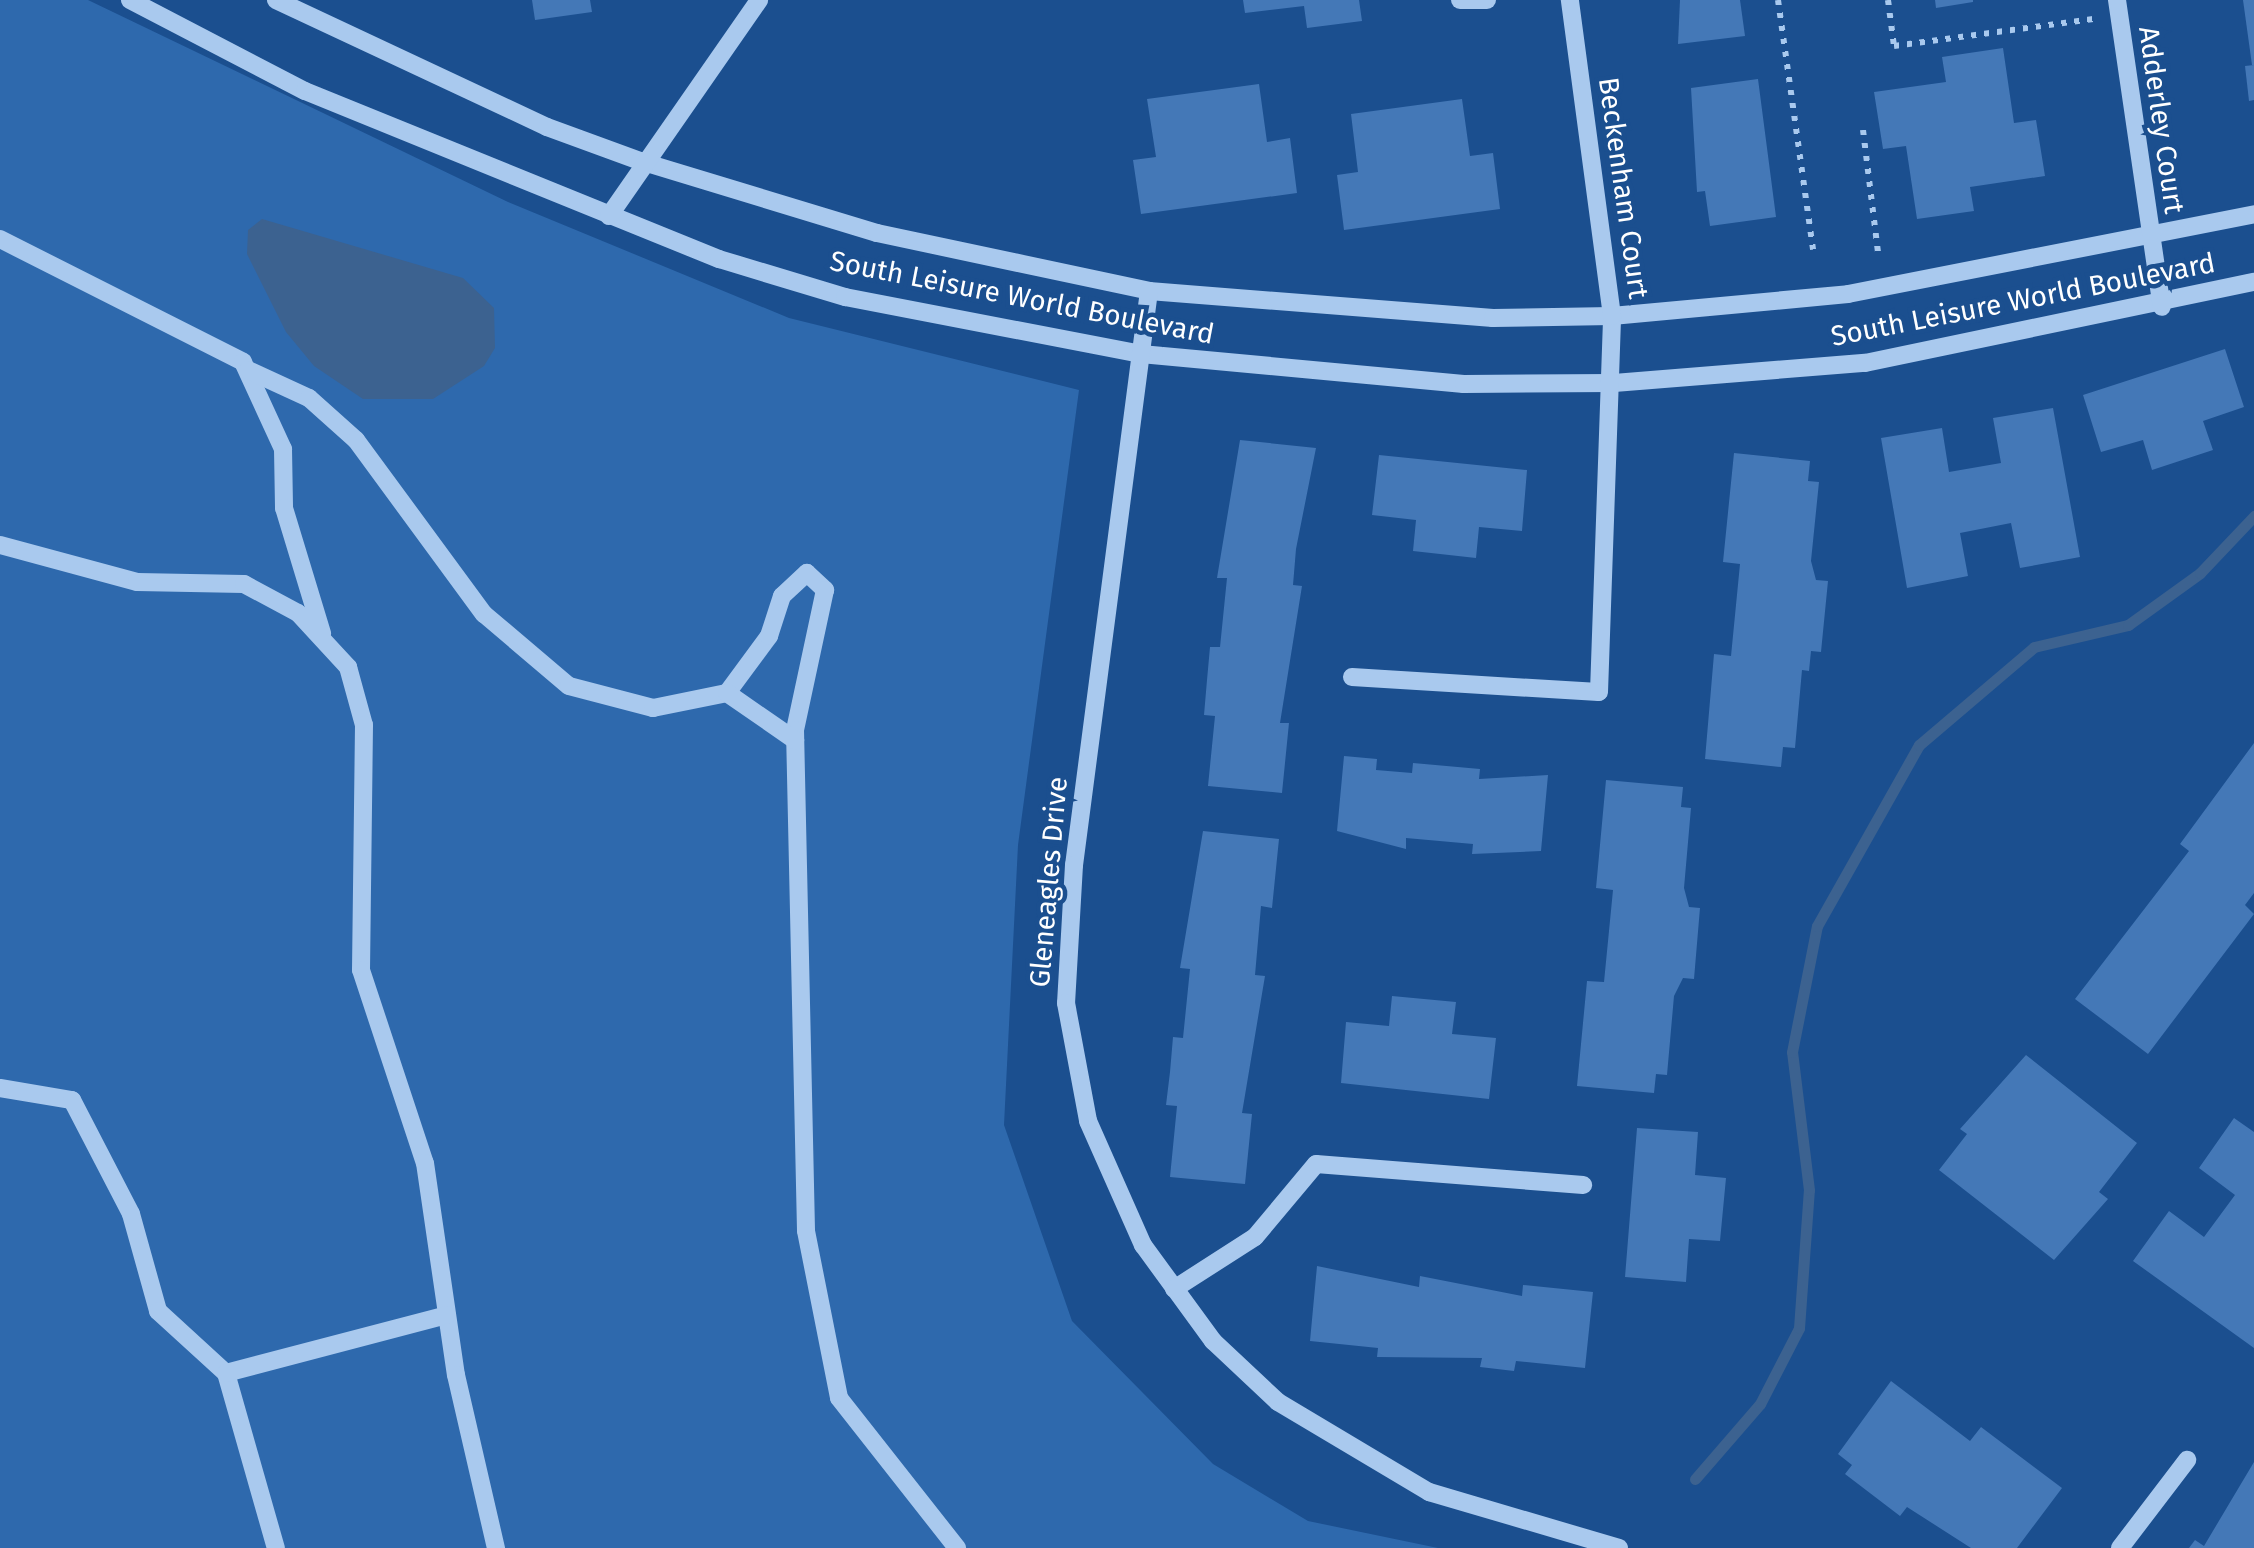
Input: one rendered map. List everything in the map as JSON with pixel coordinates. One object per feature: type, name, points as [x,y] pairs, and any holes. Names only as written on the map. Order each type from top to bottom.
[{"type":"street","name":"South Leisure World Boulevard","points":[[130,0],[305,91],[609,216],[845,297],[1141,354],[1464,384],[1614,383],[1865,363],[2162,307],[2254,282]]},
{"type":"street","name":"South Leisure World Boulevard","points":[[276,0],[547,128],[640,161],[877,233],[1149,291],[1493,318],[1612,316],[1848,294],[2149,241],[2254,214]]},
{"type":"street","points":[[609,216],[640,161],[759,0]]},
{"type":"street","points":[[1460,0],[1487,0]]},
{"type":"street","name":"Beckenham Court","points":[[1352,677],[1599,692],[1614,383],[1612,316],[1570,0]]},
{"type":"street","name":"Adderley Court","points":[[2118,8],[2149,241],[2162,307]]},
{"type":"street","points":[[0,239],[308,398],[356,440],[484,614],[569,686],[652,708],[727,693],[769,636],[782,596],[806,573],[824,590],[800,672],[795,740],[806,1231],[839,1398],[957,1548]]},
{"type":"street","name":"Gleneagles Drive","points":[[1149,291],[1074,865],[1066,1003],[1088,1121],[1144,1245],[1174,1289],[1264,1390],[1345,1450],[1429,1492],[1619,1548]]},
{"type":"street","points":[[248,370],[282,449],[284,508],[326,643]]},
{"type":"street","points":[[0,545],[136,582],[244,584],[298,614],[348,667],[364,725],[361,970],[425,1163],[447,1315],[496,1548]]},
{"type":"street","points":[[727,693],[795,740]]},
{"type":"street","points":[[0,1088],[72,1100],[131,1214],[158,1310],[226,1373],[276,1548]]},
{"type":"street","points":[[1174,1289],[1255,1237],[1316,1164],[1583,1185]]},
{"type":"street","points":[[226,1373],[447,1315]]},
{"type":"street","points":[[2120,1548],[2187,1460]]},
{"type":"path","points":[[1778,0],[1813,250]]},
{"type":"path","points":[[1888,0],[1894,46],[2118,8]]},
{"type":"path","points":[[1863,130],[1878,252]]},
{"type":"shaded area","points":[[0,0],[88,0],[508,202],[789,318],[1079,390],[1018,845],[1004,1125],[1072,1321],[1213,1464],[1308,1521],[1438,1548],[0,1548]]},
{"type":"shaded area","points":[[262,219],[463,278],[494,308],[495,348],[484,366],[433,399],[363,399],[314,366],[286,332],[247,254],[248,230]]},
{"type":"building","points":[[532,0],[590,0],[592,12],[535,20]]},
{"type":"building","points":[[1243,0],[1359,0],[1362,21],[1307,28],[1304,6],[1245,13]]},
{"type":"building","points":[[1680,0],[1740,0],[1745,36],[1678,44]]},
{"type":"building","points":[[1935,0],[1973,0],[1973,2],[1936,8]]},
{"type":"building","points":[[2243,0],[2254,0],[2254,65],[2252,65]]},
{"type":"building","points":[[2003,48],[2014,123],[2036,120],[2045,176],[1970,187],[1974,211],[1917,219],[1906,146],[1883,149],[1874,92],[1946,82],[1942,57]]},
{"type":"building","points":[[2254,65],[2254,100],[2249,101],[2245,66]]},
{"type":"building","points":[[1758,79],[1776,217],[1710,226],[1705,191],[1697,192],[1691,88]]},
{"type":"building","points":[[1259,84],[1267,142],[1290,138],[1297,193],[1141,214],[1133,160],[1156,157],[1147,99]]},
{"type":"building","points":[[1462,99],[1470,156],[1493,153],[1500,209],[1344,230],[1337,175],[1358,172],[1351,114]]},
{"type":"building","points":[[2225,349],[2244,407],[2203,421],[2213,450],[2152,470],[2143,440],[2101,452],[2083,395]]},
{"type":"building","points":[[2053,408],[2080,557],[2020,568],[2011,523],[1960,533],[1968,576],[1907,588],[1881,438],[1942,428],[1949,472],[2001,463],[1993,418]]},
{"type":"building","points":[[1240,440],[1316,448],[1296,549],[1293,585],[1302,586],[1280,723],[1289,723],[1282,793],[1208,786],[1215,716],[1204,715],[1210,647],[1220,647],[1227,578],[1217,578]]},
{"type":"building","points":[[1734,453],[1810,461],[1808,481],[1819,482],[1811,561],[1816,580],[1828,581],[1821,652],[1811,651],[1809,671],[1802,670],[1795,748],[1783,747],[1781,767],[1705,759],[1714,654],[1731,656],[1740,564],[1723,562]]},
{"type":"building","points":[[1379,455],[1527,470],[1522,531],[1479,527],[1476,558],[1413,551],[1416,520],[1372,515]]},
{"type":"building","points":[[2254,743],[2254,893],[2245,905],[2254,914],[2148,1054],[2075,999],[2189,851],[2180,844]]},
{"type":"building","points":[[1344,756],[1377,759],[1376,770],[1412,773],[1413,763],[1480,769],[1479,779],[1548,775],[1541,851],[1472,854],[1473,844],[1406,838],[1406,849],[1337,831]]},
{"type":"building","points":[[1606,780],[1683,787],[1681,807],[1691,808],[1684,888],[1689,907],[1700,908],[1694,979],[1683,978],[1674,996],[1667,1075],[1656,1074],[1654,1093],[1577,1086],[1587,981],[1604,982],[1613,890],[1596,888]]},
{"type":"building","points":[[1203,831],[1279,839],[1272,908],[1261,906],[1255,975],[1265,976],[1242,1113],[1252,1114],[1245,1184],[1170,1177],[1177,1106],[1166,1105],[1173,1037],[1183,1038],[1190,969],[1180,968]]},
{"type":"building","points":[[1392,996],[1456,1002],[1452,1034],[1496,1038],[1489,1099],[1341,1083],[1346,1022],[1389,1026]]},
{"type":"building","points":[[2026,1055],[2137,1143],[2099,1192],[2108,1199],[2054,1260],[1939,1170],[1967,1134],[1960,1129]]},
{"type":"building","points":[[2234,1118],[2254,1132],[2254,1348],[2133,1261],[2169,1211],[2204,1237],[2235,1195],[2199,1168]]},
{"type":"building","points":[[1637,1128],[1698,1132],[1695,1175],[1726,1178],[1720,1241],[1689,1239],[1686,1282],[1625,1277]]},
{"type":"building","points":[[1317,1266],[1419,1287],[1420,1276],[1522,1296],[1523,1285],[1593,1292],[1585,1368],[1516,1361],[1514,1371],[1480,1367],[1482,1358],[1377,1357],[1378,1348],[1310,1341]]},
{"type":"building","points":[[1891,1381],[1970,1441],[1981,1427],[2062,1488],[2017,1548],[1971,1548],[1907,1507],[1900,1516],[1845,1474],[1852,1465],[1838,1454]]},
{"type":"building","points":[[2254,1462],[2254,1548],[2189,1548],[2195,1540],[2204,1546]]},
{"type":"waterway","points":[[1695,1479],[1760,1404],[1799,1328],[1809,1190],[1792,1052],[1817,926],[1919,745],[2034,647],[2128,625],[2200,573],[2254,516]]}]
